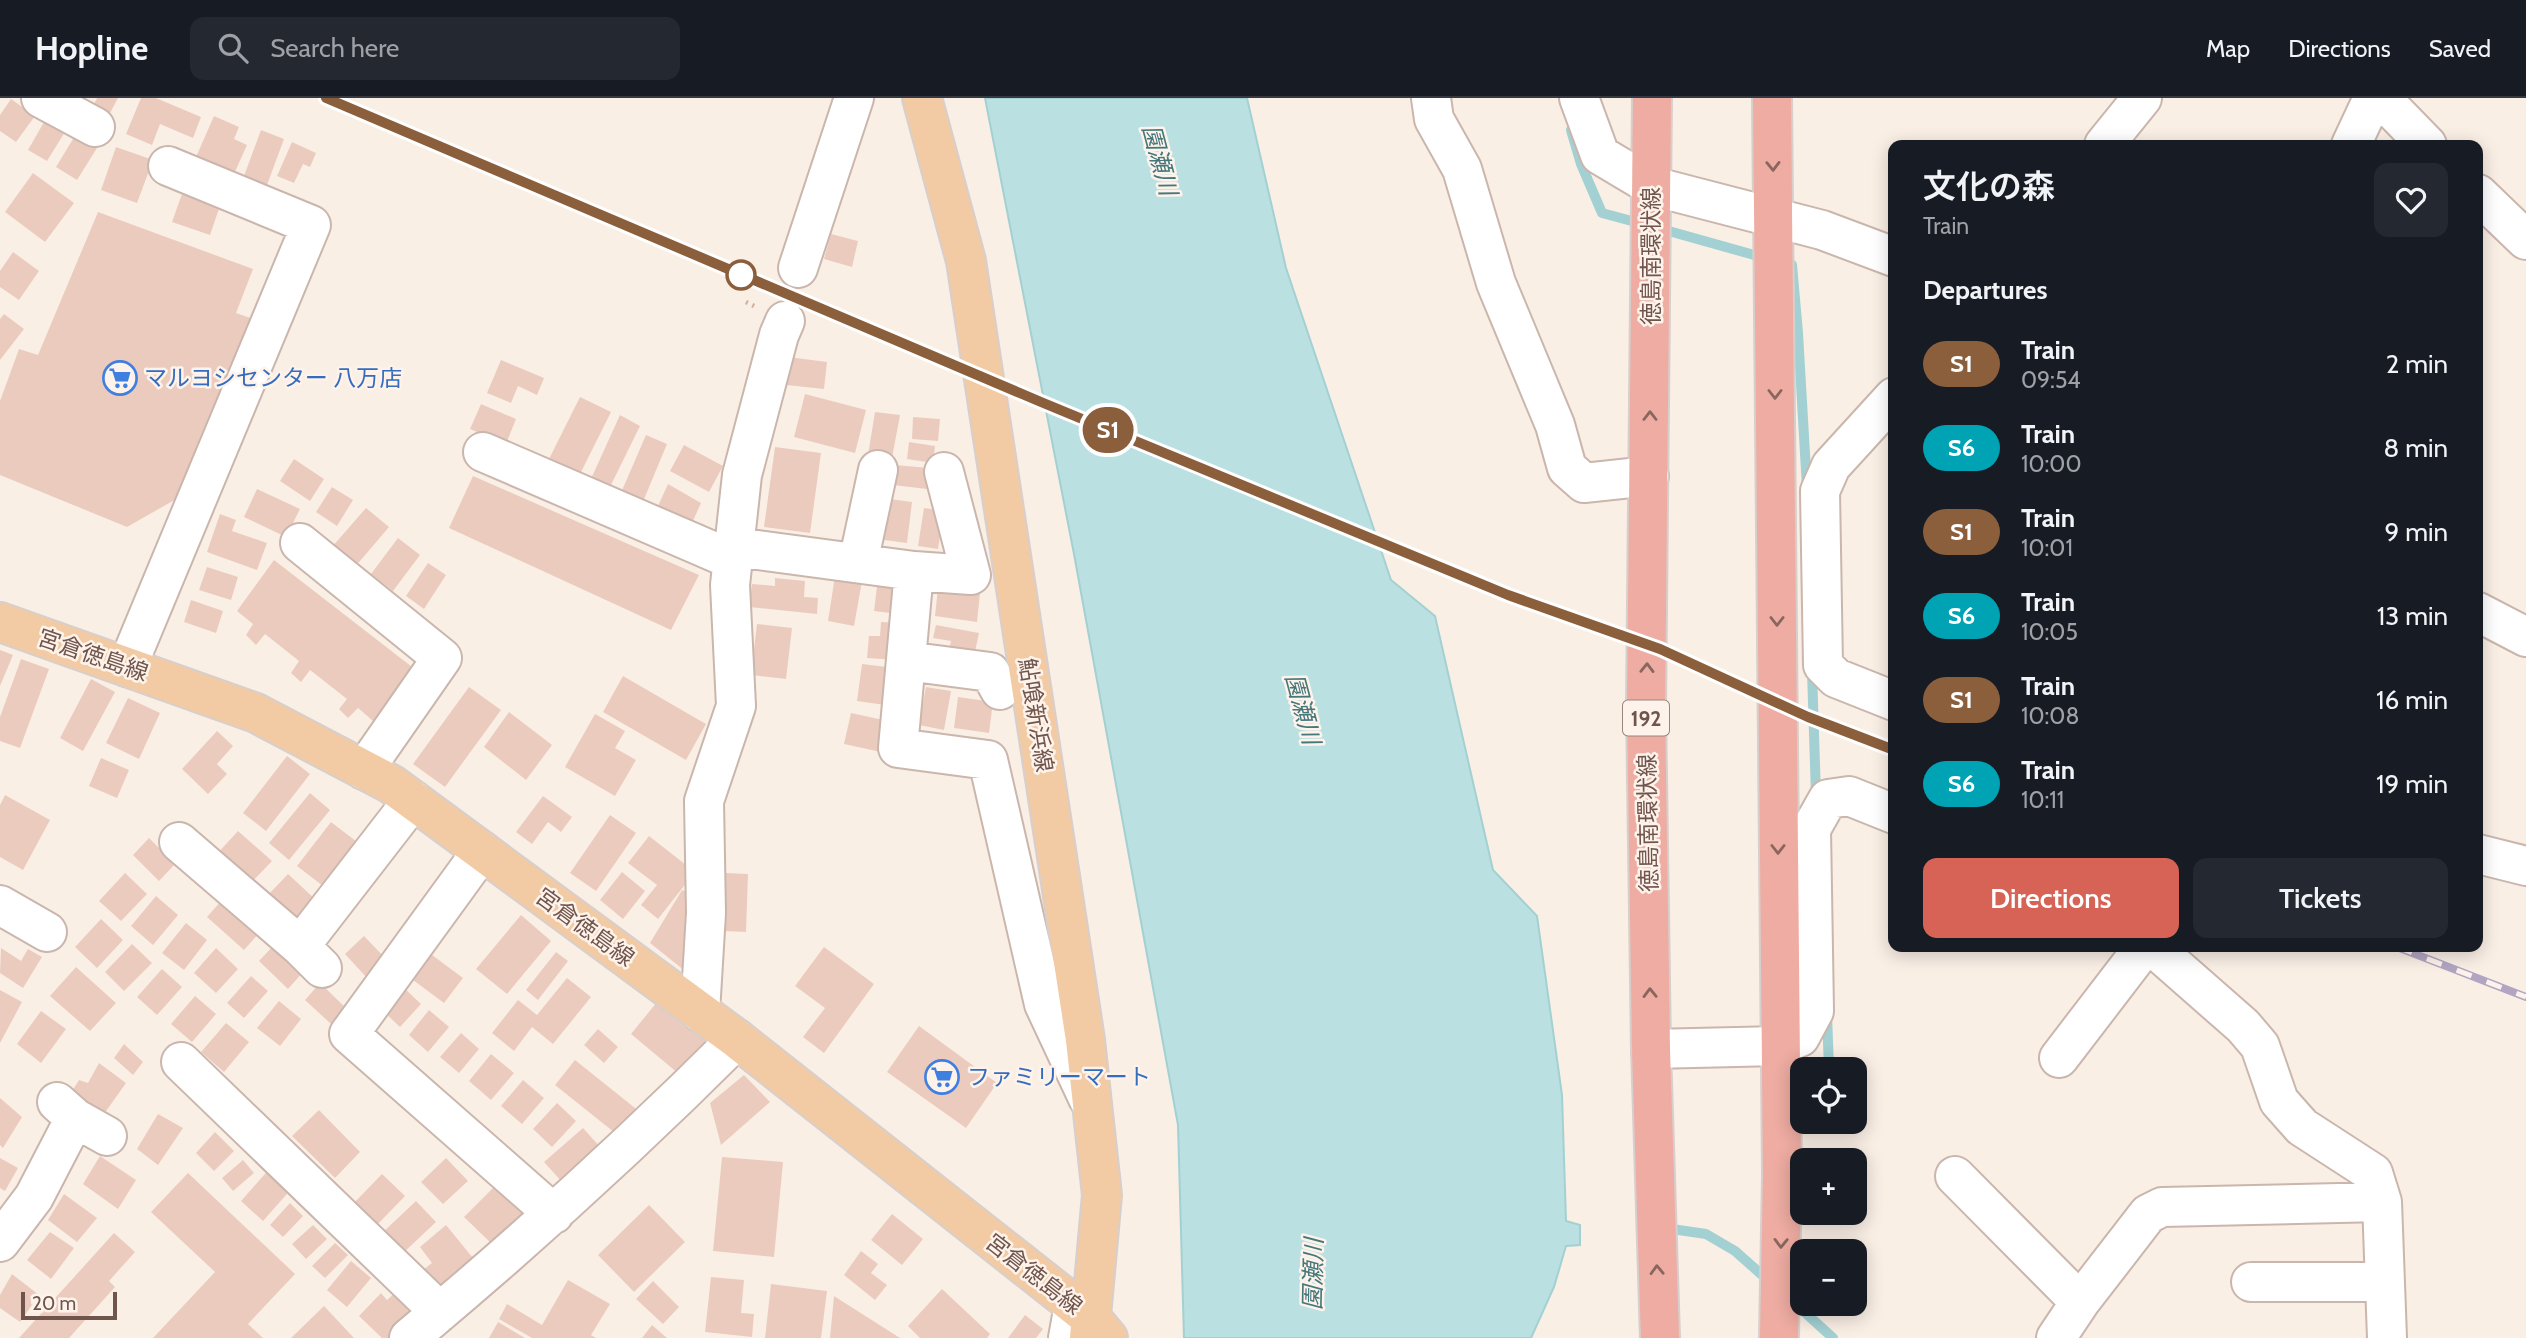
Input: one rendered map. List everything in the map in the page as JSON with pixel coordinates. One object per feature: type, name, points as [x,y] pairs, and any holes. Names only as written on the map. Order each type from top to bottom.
[{"type":"highway","name":"徳島南環状線","points":[[1652,98],[1646,708],[1651,1049],[1660,1338]]},
{"type":"highway","points":[[1772,98],[1782,1175],[1779,1338]]},
{"type":"main road","name":"鮎喰新浜線","points":[[922,98],[965,261],[1085,1040],[1102,1195],[1086,1328]]},
{"type":"main road","name":"宮倉徳島線","points":[[0,622],[256,713],[391,784],[737,1039],[1086,1328]]},
{"type":"street","points":[[41,98],[95,127]]},
{"type":"street","points":[[798,268],[853,98]]},
{"type":"street","points":[[1431,98],[1434,119],[1462,169],[1496,283],[1555,425],[1567,468],[1584,483],[1649,476]]},
{"type":"street","points":[[1579,98],[1600,155],[1652,186],[1822,230],[1888,255]]},
{"type":"street","points":[[2108,140],[2142,98]]},
{"type":"street","points":[[2353,140],[2374,98],[2387,104],[2422,140]]},
{"type":"street","points":[[127,667],[311,225],[167,166]]},
{"type":"street","points":[[2483,199],[2526,240]]},
{"type":"street","points":[[700,1012],[706,913],[704,802],[736,706],[730,585],[742,475],[785,321]]},
{"type":"street","points":[[1888,404],[1831,466],[1820,492],[1823,665],[1836,678],[1888,699]]},
{"type":"street","points":[[483,452],[734,554],[971,575],[944,472]]},
{"type":"street","points":[[858,564],[878,470]]},
{"type":"street","points":[[300,542],[442,658],[364,770]]},
{"type":"street","points":[[914,571],[898,748],[988,760],[1044,1003],[1092,1107]]},
{"type":"street","points":[[2483,615],[2526,637]]},
{"type":"street","points":[[906,662],[990,672],[1000,690]]},
{"type":"street","points":[[1651,1049],[1779,1046],[1800,1037],[1814,1011],[1811,829],[1828,799],[1849,796],[1888,812]]},
{"type":"street","points":[[179,842],[311,957],[413,800]]},
{"type":"street","points":[[482,851],[349,1034],[554,1214]]},
{"type":"street","points":[[2483,855],[2526,866]]},
{"type":"street","points":[[0,905],[47,932]]},
{"type":"street","points":[[2059,1058],[2140,952]]},
{"type":"street","points":[[2159,952],[2243,1026],[2260,1046],[2279,1101],[2302,1127],[2373,1173],[2382,1202],[2387,1338]]},
{"type":"street","points":[[409,1338],[554,1214],[649,1127],[737,1039]]},
{"type":"street","points":[[181,1062],[440,1312]]},
{"type":"street","points":[[0,1242],[34,1197],[79,1118]]},
{"type":"street","points":[[1955,1176],[2080,1302]]},
{"type":"street","points":[[2056,1338],[2080,1302],[2148,1214],[2162,1207],[2382,1202]]},
{"type":"street","points":[[2251,1282],[2384,1282]]},
{"type":"water","name":"園瀬川","points":[[985,98],[1247,98],[1286,268],[1391,580],[1435,616],[1493,870],[1537,916],[1562,1095],[1566,1221],[1580,1225],[1580,1245],[1566,1246],[1554,1287],[1531,1338],[1184,1338],[1178,1125],[1074,554]]},
{"type":"building","points":[[97,98],[118,98],[110,113],[94,104]]},
{"type":"building","points":[[141,98],[156,98],[201,117],[193,138],[160,124],[152,145],[126,134]]},
{"type":"building","points":[[11,99],[35,116],[16,142],[0,131],[0,115]]},
{"type":"building","points":[[48,115],[68,127],[47,161],[28,150]]},
{"type":"building","points":[[214,116],[239,127],[234,139],[247,145],[234,174],[196,157]]},
{"type":"building","points":[[261,130],[284,139],[267,185],[244,176]]},
{"type":"building","points":[[76,134],[97,148],[77,180],[56,167]]},
{"type":"building","points":[[292,142],[316,153],[310,167],[303,164],[294,183],[277,176]]},
{"type":"building","points":[[116,147],[153,160],[137,203],[101,190]]},
{"type":"building","points":[[33,173],[74,203],[45,242],[5,212]]},
{"type":"building","points":[[183,191],[221,203],[210,235],[172,222]]},
{"type":"building","name":"マルヨシセンター 八万店","points":[[98,212],[253,269],[236,313],[256,320],[185,494],[127,527],[0,475],[0,401],[19,349],[38,355]]},
{"type":"building","points":[[831,234],[858,241],[852,267],[824,259]]},
{"type":"building","points":[[13,252],[39,271],[19,300],[0,287],[0,271]]},
{"type":"building","points":[[4,314],[24,329],[0,360],[0,319]]},
{"type":"building","points":[[789,357],[827,362],[824,389],[786,385]]},
{"type":"building","points":[[501,360],[544,378],[537,395],[518,386],[511,403],[487,393]]},
{"type":"building","points":[[805,394],[866,410],[855,453],[794,437]]},
{"type":"building","points":[[580,397],[611,412],[577,480],[546,465]]},
{"type":"building","points":[[481,404],[516,419],[506,444],[470,429]]},
{"type":"building","points":[[875,412],[900,415],[892,458],[868,455]]},
{"type":"building","points":[[620,415],[640,426],[609,489],[590,481]]},
{"type":"building","points":[[913,417],[940,419],[938,441],[912,439]]},
{"type":"building","points":[[646,435],[667,444],[642,504],[620,495]]},
{"type":"building","points":[[909,442],[935,446],[933,463],[907,459]]},
{"type":"building","points":[[684,445],[723,466],[709,492],[670,471]]},
{"type":"building","points":[[775,447],[821,453],[810,533],[764,527]]},
{"type":"building","points":[[294,459],[324,479],[310,501],[280,481]]},
{"type":"building","points":[[895,465],[929,468],[927,489],[893,485]]},
{"type":"building","points":[[473,476],[699,575],[671,630],[449,528]]},
{"type":"building","points":[[668,484],[701,503],[688,532],[654,515]]},
{"type":"building","points":[[332,487],[353,500],[337,526],[316,512]]},
{"type":"building","points":[[257,489],[300,509],[286,537],[244,517]]},
{"type":"building","points":[[890,499],[912,502],[907,543],[884,540]]},
{"type":"building","points":[[366,508],[389,527],[354,568],[331,548]]},
{"type":"building","points":[[924,508],[944,511],[938,549],[918,546]]},
{"type":"building","points":[[220,514],[236,520],[232,531],[267,543],[257,570],[207,552]]},
{"type":"building","points":[[398,538],[420,555],[393,591],[371,574]]},
{"type":"building","points":[[274,560],[416,670],[373,721],[358,708],[348,718],[339,709],[347,699],[310,670],[301,682],[291,673],[299,661],[265,634],[256,645],[246,635],[253,624],[237,611]]},
{"type":"building","points":[[428,563],[446,575],[424,609],[406,596]]},
{"type":"building","points":[[207,567],[238,577],[231,600],[199,590]]},
{"type":"building","points":[[835,576],[862,581],[854,626],[828,621]]},
{"type":"building","points":[[775,578],[805,581],[804,597],[818,598],[817,614],[749,607],[752,584],[775,586]]},
{"type":"building","points":[[878,578],[902,582],[898,614],[874,611]]},
{"type":"building","points":[[938,588],[980,593],[977,622],[935,616]]},
{"type":"building","points":[[191,600],[223,611],[216,633],[184,622]]},
{"type":"building","points":[[881,622],[900,623],[897,660],[867,658],[869,636],[880,636]]},
{"type":"building","points":[[757,624],[792,628],[786,679],[751,675]]},
{"type":"building","points":[[936,625],[979,633],[974,656],[949,651],[951,641],[933,638]]},
{"type":"building","points":[[0,650],[13,655],[0,686]]},
{"type":"building","points":[[21,659],[49,669],[20,748],[0,741],[0,717]]},
{"type":"building","points":[[862,664],[887,667],[892,706],[857,701]]},
{"type":"building","points":[[623,676],[706,724],[686,760],[603,712]]},
{"type":"building","points":[[91,679],[115,692],[83,751],[60,738]]},
{"type":"building","points":[[469,687],[501,710],[445,787],[413,764]]},
{"type":"building","points":[[926,687],[951,691],[944,730],[919,725]]},
{"type":"building","points":[[958,697],[993,702],[989,733],[954,728]]},
{"type":"building","points":[[128,698],[160,713],[139,759],[106,743]]},
{"type":"building","points":[[509,712],[552,745],[526,780],[484,747]]},
{"type":"building","points":[[851,713],[888,721],[881,752],[844,744]]},
{"type":"building","points":[[595,714],[625,731],[615,748],[636,760],[615,796],[565,767]]},
{"type":"building","points":[[217,731],[233,746],[217,764],[227,774],[208,794],[182,769]]},
{"type":"building","points":[[287,756],[310,774],[266,831],[243,813]]},
{"type":"building","points":[[101,758],[129,770],[117,798],[89,786]]},
{"type":"building","points":[[310,793],[330,810],[289,860],[269,843]]},
{"type":"building","points":[[5,795],[50,820],[23,870],[0,857],[0,805]]},
{"type":"building","points":[[543,796],[572,817],[561,832],[548,822],[532,844],[516,832]]},
{"type":"building","points":[[610,815],[636,833],[596,891],[570,873]]},
{"type":"building","points":[[331,822],[361,845],[327,889],[297,866]]},
{"type":"building","points":[[238,831],[272,861],[249,885],[216,855]]},
{"type":"building","points":[[649,836],[695,872],[658,919],[641,905],[657,885],[628,863]]},
{"type":"building","points":[[149,838],[175,864],[159,881],[133,855]]},
{"type":"building","points":[[622,872],[645,891],[623,919],[600,900]]},
{"type":"building","points":[[125,873],[147,894],[121,921],[99,901]]},
{"type":"building","points":[[726,873],[748,874],[746,932],[724,931]]},
{"type":"building","points":[[288,874],[316,900],[297,921],[268,895]]},
{"type":"building","points":[[682,890],[699,896],[685,971],[650,943]]},
{"type":"building","points":[[156,896],[178,915],[153,945],[131,926]]},
{"type":"building","points":[[222,900],[259,933],[244,950],[207,917]]},
{"type":"building","points":[[521,915],[551,941],[507,994],[476,969]]},
{"type":"building","points":[[101,919],[123,940],[97,968],[75,947]]},
{"type":"building","points":[[186,923],[207,940],[184,970],[162,953]]},
{"type":"building","points":[[364,936],[387,960],[367,978],[345,954]]},
{"type":"building","points":[[132,944],[152,963],[124,991],[105,972]]},
{"type":"building","points":[[275,944],[304,971],[288,989],[259,961]]},
{"type":"building","points":[[824,947],[874,984],[824,1053],[803,1037],[825,1008],[795,986]]},
{"type":"building","points":[[1,948],[21,961],[28,949],[42,957],[23,988],[0,973]]},
{"type":"building","points":[[216,948],[238,969],[216,993],[194,973]]},
{"type":"building","points":[[428,952],[463,978],[444,1003],[409,977]]},
{"type":"building","points":[[556,952],[568,961],[538,1000],[526,990]]},
{"type":"building","points":[[76,967],[116,1003],[90,1031],[50,996]]},
{"type":"building","points":[[162,969],[182,987],[157,1015],[137,997]]},
{"type":"building","points":[[251,976],[268,991],[244,1018],[227,1003]]},
{"type":"building","points":[[567,978],[591,997],[553,1044],[532,1027],[514,1051],[492,1033],[518,1000],[537,1015]]},
{"type":"building","points":[[320,983],[346,1008],[331,1024],[305,1000]]},
{"type":"building","points":[[403,987],[421,1004],[400,1027],[382,1010]]},
{"type":"building","points":[[0,990],[22,1002],[0,1043]]},
{"type":"building","points":[[195,996],[216,1014],[192,1042],[171,1024]]},
{"type":"building","points":[[279,1001],[301,1019],[280,1046],[257,1028]]},
{"type":"building","points":[[657,1002],[711,1043],[679,1074],[631,1034]]},
{"type":"building","points":[[429,1010],[449,1027],[428,1052],[409,1035]]},
{"type":"building","points":[[41,1011],[66,1029],[41,1063],[17,1044]]},
{"type":"building","points":[[226,1023],[249,1042],[224,1072],[201,1052]]},
{"type":"building","name":"ファミリーマート","points":[[919,1026],[997,1083],[966,1128],[887,1072]]},
{"type":"building","points":[[598,1029],[618,1047],[604,1063],[584,1045]]},
{"type":"building","points":[[461,1033],[479,1049],[459,1073],[440,1057]]},
{"type":"building","points":[[124,1044],[143,1062],[133,1075],[114,1058]]},
{"type":"building","points":[[491,1054],[514,1073],[491,1100],[469,1081]]},
{"type":"building","points":[[575,1060],[640,1112],[620,1137],[555,1085]]},
{"type":"building","points":[[99,1063],[126,1083],[104,1114],[71,1093],[79,1080],[88,1083]]},
{"type":"building","points":[[744,1075],[770,1102],[721,1145],[710,1103]]},
{"type":"building","points":[[523,1080],[544,1098],[522,1124],[501,1106]]},
{"type":"building","points":[[0,1098],[22,1117],[3,1148],[0,1145]]},
{"type":"building","points":[[557,1103],[576,1121],[552,1147],[533,1129]]},
{"type":"building","points":[[319,1110],[360,1152],[335,1178],[292,1136]]},
{"type":"building","points":[[158,1114],[183,1128],[158,1165],[137,1149]]},
{"type":"building","points":[[583,1128],[601,1148],[563,1183],[544,1162]]},
{"type":"building","points":[[215,1132],[234,1151],[214,1171],[196,1153]]},
{"type":"building","points":[[100,1156],[136,1180],[118,1209],[83,1184]]},
{"type":"building","points":[[722,1157],[783,1162],[774,1257],[713,1251]]},
{"type":"building","points":[[0,1158],[18,1168],[5,1191],[0,1188]]},
{"type":"building","points":[[446,1158],[468,1181],[443,1204],[421,1182]]},
{"type":"building","points":[[243,1160],[254,1173],[233,1191],[222,1178]]},
{"type":"building","points":[[272,1166],[294,1186],[263,1221],[241,1201]]},
{"type":"building","points":[[188,1173],[295,1274],[248,1324],[263,1338],[153,1338],[215,1272],[151,1212]]},
{"type":"building","points":[[382,1174],[405,1196],[375,1227],[352,1205]]},
{"type":"building","points":[[499,1182],[529,1211],[494,1246],[464,1217]]},
{"type":"building","points":[[64,1194],[97,1218],[77,1242],[48,1220]]},
{"type":"building","points":[[416,1201],[436,1222],[401,1255],[381,1234]]},
{"type":"building","points":[[290,1203],[303,1216],[283,1237],[270,1225]]},
{"type":"building","points":[[649,1205],[685,1242],[634,1292],[598,1255]]},
{"type":"building","points":[[892,1214],[923,1239],[902,1265],[871,1240]]},
{"type":"building","points":[[313,1225],[327,1239],[306,1259],[292,1244]]},
{"type":"building","points":[[446,1225],[477,1263],[442,1292],[423,1270],[432,1263],[420,1247]]},
{"type":"building","points":[[50,1232],[74,1248],[51,1279],[27,1260]]},
{"type":"building","points":[[114,1233],[135,1252],[109,1281],[115,1287],[69,1338],[19,1338]]},
{"type":"building","points":[[335,1243],[348,1255],[325,1278],[312,1266]]},
{"type":"building","points":[[861,1251],[878,1264],[871,1273],[887,1285],[875,1300],[844,1275]]},
{"type":"building","points":[[351,1261],[371,1278],[347,1307],[327,1290]]},
{"type":"building","points":[[12,1274],[39,1295],[20,1322],[0,1308],[0,1295]]},
{"type":"building","points":[[711,1277],[744,1280],[741,1313],[754,1314],[752,1337],[705,1332]]},
{"type":"building","points":[[568,1280],[610,1304],[591,1335],[596,1338],[532,1338],[499,1319],[507,1304],[542,1325]]},
{"type":"building","points":[[653,1281],[679,1307],[663,1324],[636,1299]]},
{"type":"building","points":[[771,1284],[827,1291],[821,1338],[765,1338]]},
{"type":"building","points":[[942,1289],[990,1334],[987,1338],[920,1338],[908,1326]]},
{"type":"building","points":[[398,1290],[418,1310],[391,1338],[382,1338],[359,1316],[381,1293],[387,1300]]},
{"type":"building","points":[[834,1296],[900,1338],[830,1338]]},
{"type":"building","points":[[324,1306],[354,1338],[291,1338]]},
{"type":"building","points":[[1025,1315],[1043,1329],[1036,1338],[1008,1338]]},
{"type":"building","points":[[498,1322],[525,1338],[489,1338]]},
{"type":"building","points":[[652,1325],[667,1338],[642,1338]]},
{"type":"waterway","points":[[1571,130],[1581,164],[1602,213],[1643,224]]},
{"type":"waterway","points":[[1658,228],[1765,258]]},
{"type":"waterway","points":[[1786,264],[1792,265],[1807,488]]},
{"type":"waterway","points":[[1812,671],[1816,796]]},
{"type":"waterway","points":[[1827,1014],[1829,1057]]},
{"type":"waterway","points":[[1665,1228],[1706,1234],[1735,1251],[1770,1282]]},
{"type":"waterway","points":[[1789,1298],[1833,1338]]},
{"type":"railway","points":[[326,98],[1041,402],[1508,595],[1660,649],[1808,717],[1888,748]]},
{"type":"railway","points":[[2410,952],[2526,997]]},
{"type":"train","name":"S1","points":[[326,98],[1041,402],[1508,595],[1660,649],[1808,717],[1888,748]]},
{"type":"place","name":"マルヨシセンター 八万店","points":[[120,378]]},
{"type":"place","name":"ファミリーマート","points":[[942,1077]]}]
